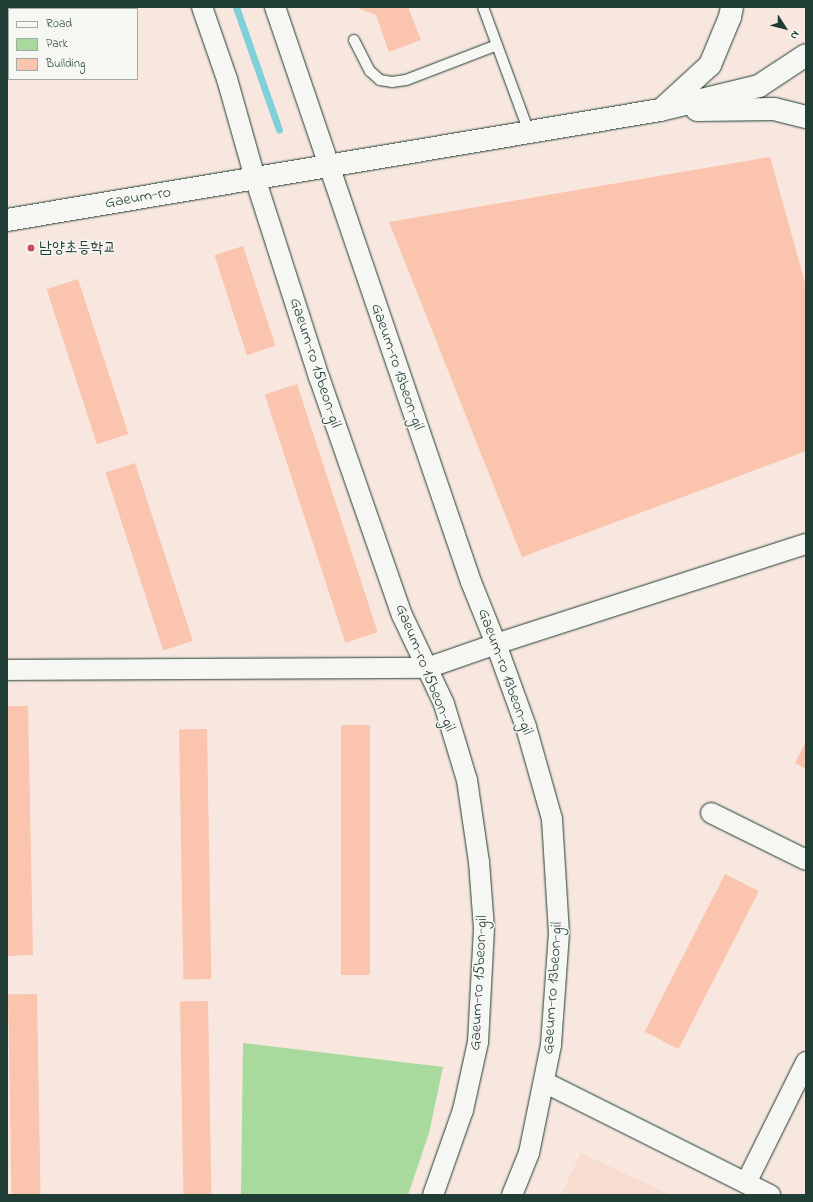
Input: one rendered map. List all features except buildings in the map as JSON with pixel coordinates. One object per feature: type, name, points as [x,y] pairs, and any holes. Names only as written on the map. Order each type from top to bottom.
[{"type":"street","name":"Gaeum-ro 15beon-gil","points":[[202,7],[262,177],[329,407],[402,615],[444,704],[467,780],[479,862],[484,928],[478,1042],[463,1110],[434,1195]]},
{"type":"street","name":"Gaeum-ro 13beon-gil","points":[[275,7],[324,167],[471,582],[496,644],[526,727],[552,819],[559,933],[551,1045],[529,1153],[512,1195]]},
{"type":"street","points":[[660,110],[710,65],[730,17],[732,7]]},
{"type":"street","points":[[660,110],[759,86],[806,55]]},
{"type":"street","points":[[660,110],[774,109],[806,117]]},
{"type":"street","name":"Gaeum-ro","points":[[7,220],[660,110]]},
{"type":"street","points":[[7,670],[427,668],[496,644],[806,544]]},
{"type":"street","points":[[711,812],[806,860]]},
{"type":"street","points":[[746,1183],[806,1062]]},
{"type":"street","points":[[544,1082],[770,1195]]},
{"type":"lane","points":[[483,7],[529,132]]},
{"type":"lane","points":[[354,40],[370,70],[380,80],[392,82],[406,80],[497,45]]},
{"type":"shaded area","points":[[581,1153],[671,1195],[561,1195]]},
{"type":"green space","points":[[243,1043],[443,1067],[429,1133],[408,1195],[241,1195]]},
{"type":"waterway","points":[[236,7],[279,130]]},
{"type":"place","name":"남양초등학교","points":[[31,248]]}]
